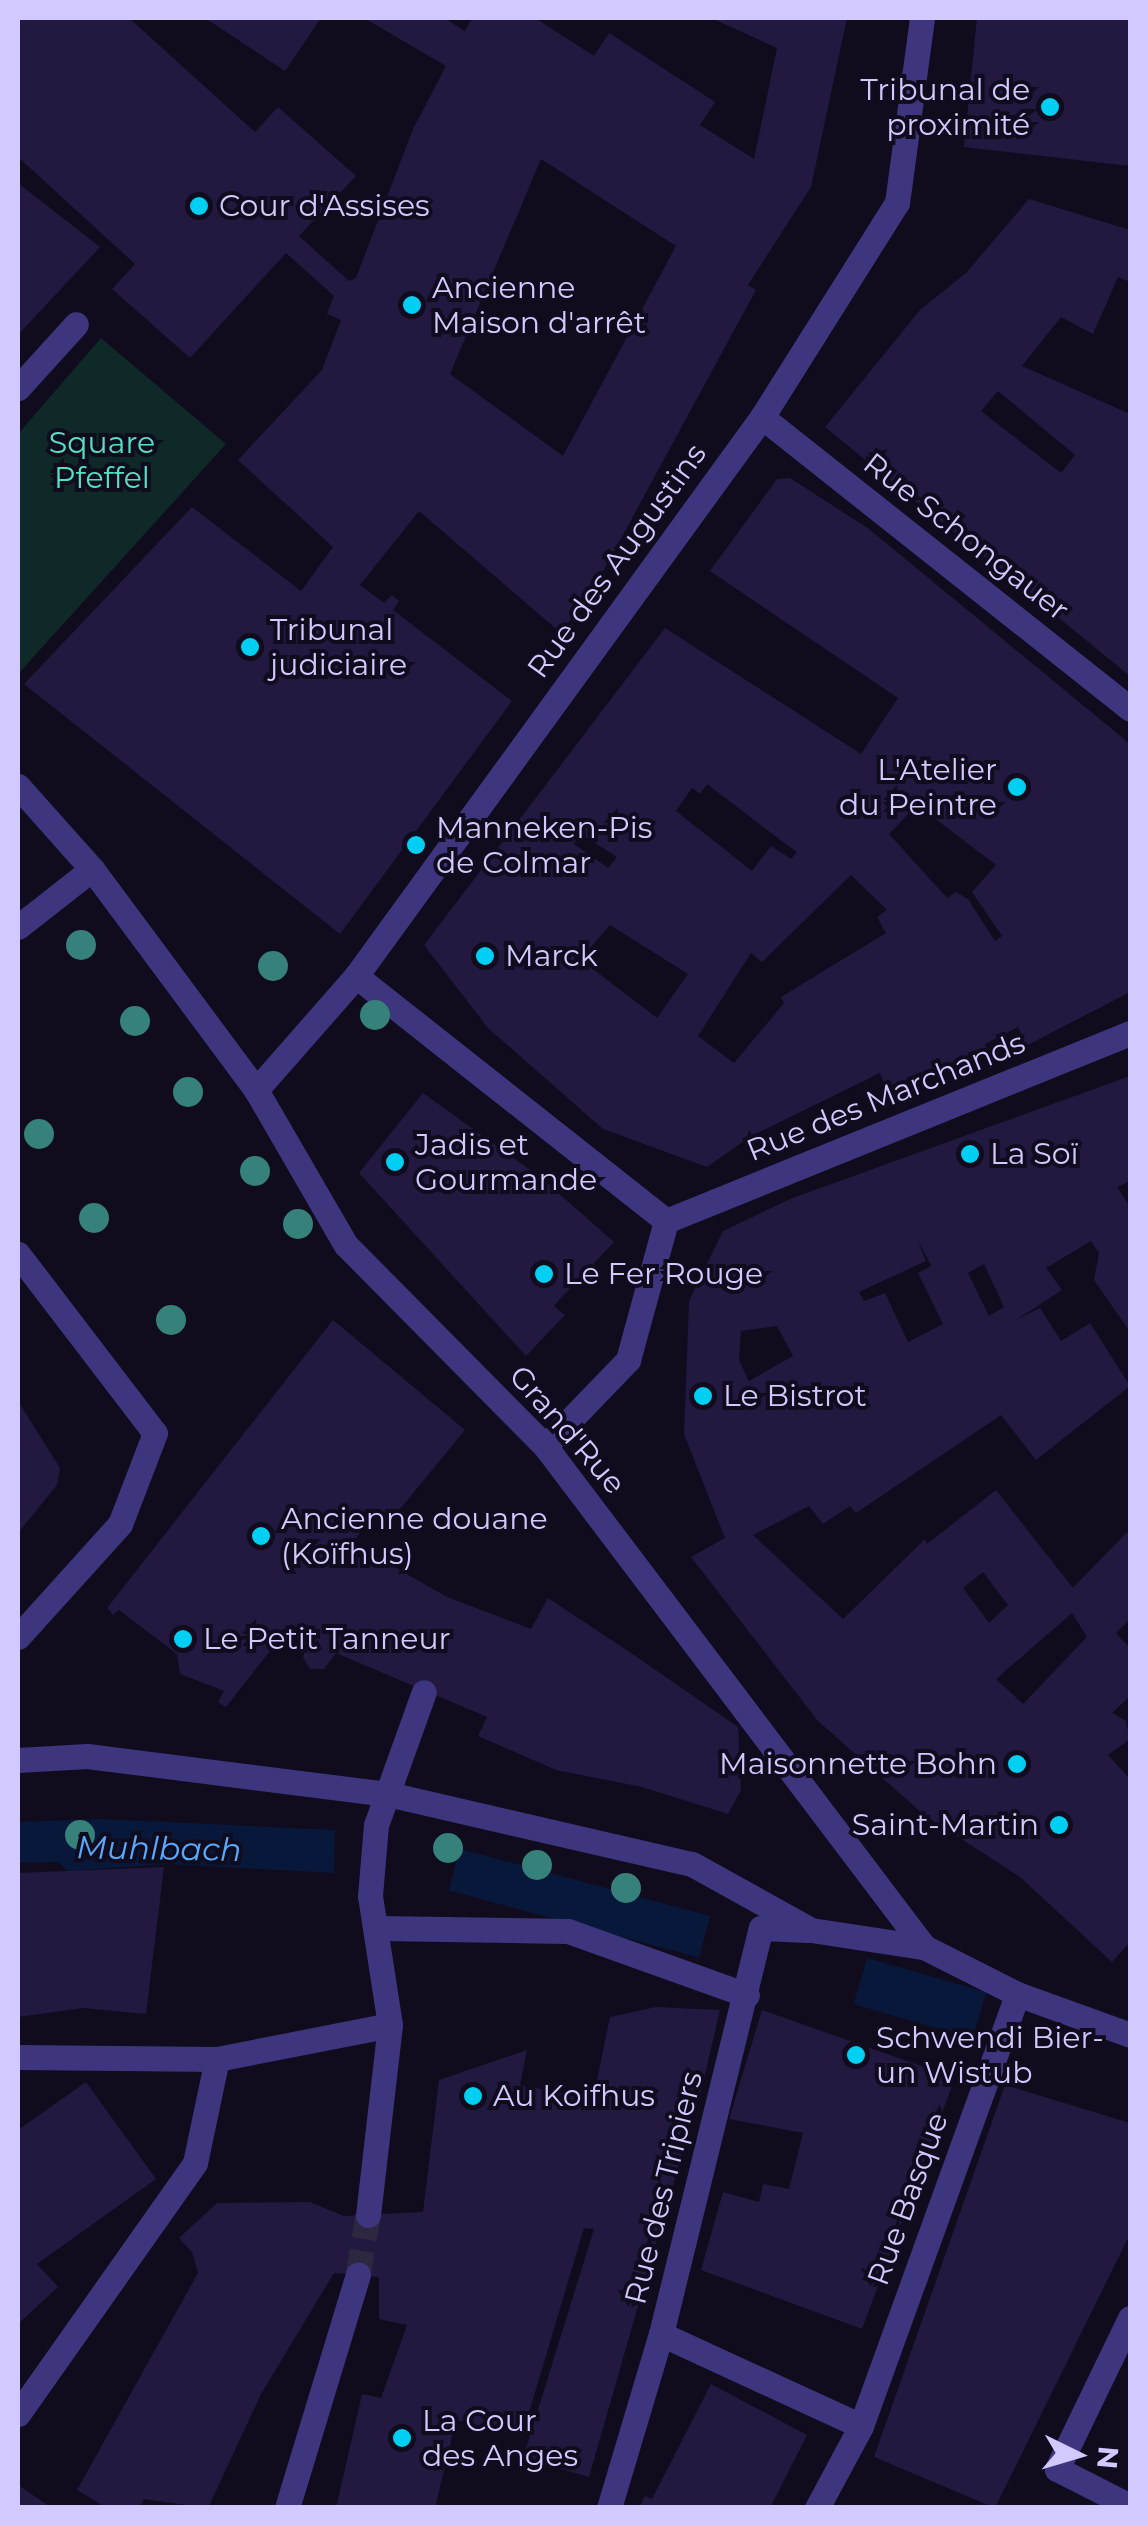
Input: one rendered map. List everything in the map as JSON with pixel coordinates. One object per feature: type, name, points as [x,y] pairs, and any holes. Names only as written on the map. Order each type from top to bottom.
[{"type":"street","name":"Rue des Augustins","points":[[256,1090],[356,976],[762,416],[897,203],[922,18]]},
{"type":"street","points":[[18,388],[76,324]]},
{"type":"street","name":"Rue Schongauer","points":[[762,416],[1130,709]]},
{"type":"street","name":"Grand'Rue","points":[[18,786],[92,869],[256,1090],[346,1245],[545,1446],[924,1947],[1017,1994],[1128,2029]]},
{"type":"street","points":[[18,927],[92,869]]},
{"type":"street","points":[[356,976],[666,1221],[628,1360],[545,1446]]},
{"type":"street","name":"Rue des Marchands","points":[[666,1221],[1130,1033]]},
{"type":"street","points":[[18,1254],[155,1433],[120,1524],[18,1637]]},
{"type":"street","points":[[368,2214],[390,2025],[378,1928],[370,1896],[376,1825],[424,1692]]},
{"type":"street","points":[[18,1760],[86,1756],[388,1794],[692,1864],[811,1930],[924,1947]]},
{"type":"street","points":[[378,1928],[568,1931],[747,1994]]},
{"type":"street","name":"Rue des Tripiers","points":[[610,2508],[660,2334],[762,1928],[811,1930]]},
{"type":"street","name":"Rue Basque","points":[[817,2508],[861,2426],[1017,1994]]},
{"type":"street","points":[[18,2057],[85,2054],[218,2059],[390,2025]]},
{"type":"street","points":[[18,2414],[195,2163],[218,2059]]},
{"type":"street","points":[[288,2508],[358,2275]]},
{"type":"street","points":[[1130,2318],[1057,2468],[1130,2506]]},
{"type":"street","points":[[660,2334],[861,2426]]},
{"type":"green space","name":"Square Pfeffel","points":[[101,338],[226,444],[18,674],[18,434]]},
{"type":"water","name":"Muhlbach","points":[[101,1819],[335,1830],[334,1873],[168,1864],[67,1871],[59,1862],[18,1863],[18,1822]]},
{"type":"water","points":[[460,1849],[710,1916],[699,1958],[449,1891]]},
{"type":"water","points":[[867,1958],[986,1992],[973,2038],[854,2004]]},
{"type":"building","points":[[18,18],[129,18],[255,132],[278,107],[356,176],[299,236],[349,281],[356,278],[413,129],[446,66],[364,18],[444,18],[465,31],[472,18],[535,18],[594,56],[609,33],[715,102],[700,125],[754,159],[777,48],[711,18],[847,18],[811,187],[748,285],[756,290],[586,603],[562,634],[419,511],[360,585],[384,603],[392,595],[399,601],[393,610],[512,701],[340,934],[24,684],[192,507],[301,591],[333,547],[238,460],[322,370],[341,320],[327,314],[334,296],[286,253],[190,358],[112,289],[135,264],[18,157]],"holes":[[[541,159],[676,246],[563,456],[450,374]]]},
{"type":"building","points":[[205,18],[321,18],[285,71]]},
{"type":"building","name":"Tribunal de proximité","points":[[977,18],[1130,18],[1130,166],[964,147]]},
{"type":"building","points":[[18,183],[100,247],[18,335]]},
{"type":"building","points":[[1029,199],[1130,230],[1130,282],[1118,277],[1093,334],[1061,317],[1022,366],[1130,414],[1130,676],[825,427],[920,310],[966,273]],"holes":[[[998,391],[1075,455],[1061,473],[981,411]]]},
{"type":"building","points":[[790,478],[869,529],[1130,744],[1130,992],[1026,1046],[1018,1027],[985,1044],[987,1050],[886,1087],[880,1073],[751,1136],[707,1167],[603,1129],[488,1028],[424,945],[665,628],[861,754],[898,698],[710,571],[777,479]],"holes":[[[707,784],[797,852],[791,859],[771,846],[752,871],[676,811],[692,788],[700,794]],[[917,805],[996,865],[972,892],[1002,936],[995,941],[968,899],[956,892],[947,898],[889,834]],[[581,834],[617,857],[608,868],[574,844]],[[851,875],[887,910],[877,917],[886,933],[781,997],[784,1003],[734,1063],[698,1036],[751,953],[762,962]],[[610,925],[688,974],[657,1018],[580,959]]]},
{"type":"building","points":[[1130,1076],[1130,1181],[1117,1187],[1130,1207],[1130,1332],[1094,1280],[1099,1253],[1091,1241],[1046,1268],[1062,1290],[1016,1320],[1040,1308],[1061,1341],[1090,1323],[1130,1386],[1036,1460],[1001,1415],[856,1513],[850,1506],[823,1524],[809,1506],[753,1535],[843,1619],[925,1539],[927,1544],[996,1490],[1073,1588],[1127,1532],[1130,1619],[1116,1633],[1130,1648],[1130,1696],[1112,1713],[1126,1721],[1130,1739],[1108,1755],[1130,1779],[1130,1942],[1112,1962],[1020,1877],[923,1814],[818,1721],[691,1557],[725,1538],[684,1434],[689,1301],[723,1231],[790,1199]],"holes":[[[918,1240],[931,1266],[918,1273],[943,1324],[908,1342],[885,1293],[864,1301],[859,1292],[926,1261]],[[984,1264],[1004,1307],[989,1316],[968,1273]],[[777,1326],[793,1356],[749,1381],[773,1434],[739,1360],[741,1331]],[[983,1572],[1008,1605],[989,1623],[963,1588]],[[1072,1613],[1087,1637],[1023,1704],[996,1679]]]},
{"type":"building","points":[[423,1093],[540,1177],[614,1242],[554,1306],[565,1315],[526,1356],[359,1173]]},
{"type":"building","name":"Ancienne douane (Koïfhus)","points":[[333,1320],[465,1430],[391,1520],[376,1509],[347,1552],[362,1559],[368,1552],[447,1597],[531,1629],[548,1598],[634,1655],[738,1727],[741,1790],[728,1814],[642,1787],[556,1770],[478,1736],[487,1717],[336,1653],[324,1669],[310,1669],[303,1657],[310,1637],[291,1624],[226,1707],[218,1702],[224,1691],[180,1674],[177,1654],[119,1610],[113,1615],[107,1608]]},
{"type":"building","points":[[18,1401],[60,1468],[57,1485],[18,1533]]},
{"type":"building","points":[[164,1867],[146,2014],[83,2008],[18,2017],[18,1873]]},
{"type":"building","points":[[656,2007],[720,2010],[699,2100],[691,2097],[677,2145],[684,2146],[589,2477],[523,2458],[594,2229],[584,2228],[522,2436],[456,2420],[435,2508],[336,2508],[362,2394],[381,2398],[407,2325],[379,2319],[379,2277],[334,2273],[261,2394],[208,2508],[144,2499],[139,2508],[107,2508],[77,2490],[198,2273],[192,2252],[179,2238],[217,2203],[310,2202],[344,2216],[423,2212],[439,2080],[527,2050],[520,2085],[593,2099],[610,2017]]},
{"type":"building","points":[[762,2010],[955,2078],[862,2329],[701,2270],[723,2192],[759,2202],[763,2184],[789,2189],[803,2133],[729,2119]]},
{"type":"building","points":[[86,2082],[156,2179],[37,2264],[58,2287],[18,2324],[18,2130]]},
{"type":"building","points":[[1005,2085],[1130,2123],[1130,2234],[995,2508],[874,2457]]},
{"type":"building","points":[[711,2384],[807,2435],[770,2508],[639,2508],[645,2496],[652,2499]]},
{"type":"building","points":[[18,2485],[52,2508],[18,2508]]},
{"type":"tunnel","points":[[358,2275],[368,2215]]},
{"type":"place","name":"Tribunal de proximité","points":[[1050,107]]},
{"type":"place","name":"Cour d'Assises","points":[[199,206]]},
{"type":"place","name":"Ancienne Maison d'arrêt","points":[[412,305]]},
{"type":"place","name":"Tribunal judiciaire","points":[[250,647]]},
{"type":"place","name":"L'Atelier du Peintre","points":[[1017,787]]},
{"type":"place","name":"Manneken-Pis de Colmar","points":[[416,845]]},
{"type":"place","name":"Marck","points":[[485,956]]},
{"type":"place","name":"La Soï","points":[[970,1154]]},
{"type":"place","name":"Jadis et Gourmande","points":[[395,1162]]},
{"type":"place","name":"Le Fer Rouge","points":[[544,1274]]},
{"type":"place","name":"Le Bistrot","points":[[703,1396]]},
{"type":"place","name":"Ancienne douane (Koïfhus)","points":[[261,1536]]},
{"type":"place","name":"Le Petit Tanneur","points":[[183,1639]]},
{"type":"place","name":"Maisonnette Bohn","points":[[1017,1764]]},
{"type":"place","name":"Saint-Martin","points":[[1059,1825]]},
{"type":"place","name":"Schwendi Bier- un Wistub","points":[[856,2055]]},
{"type":"place","name":"Au Koifhus","points":[[473,2096]]},
{"type":"place","name":"La Cour des Anges","points":[[402,2438]]}]
